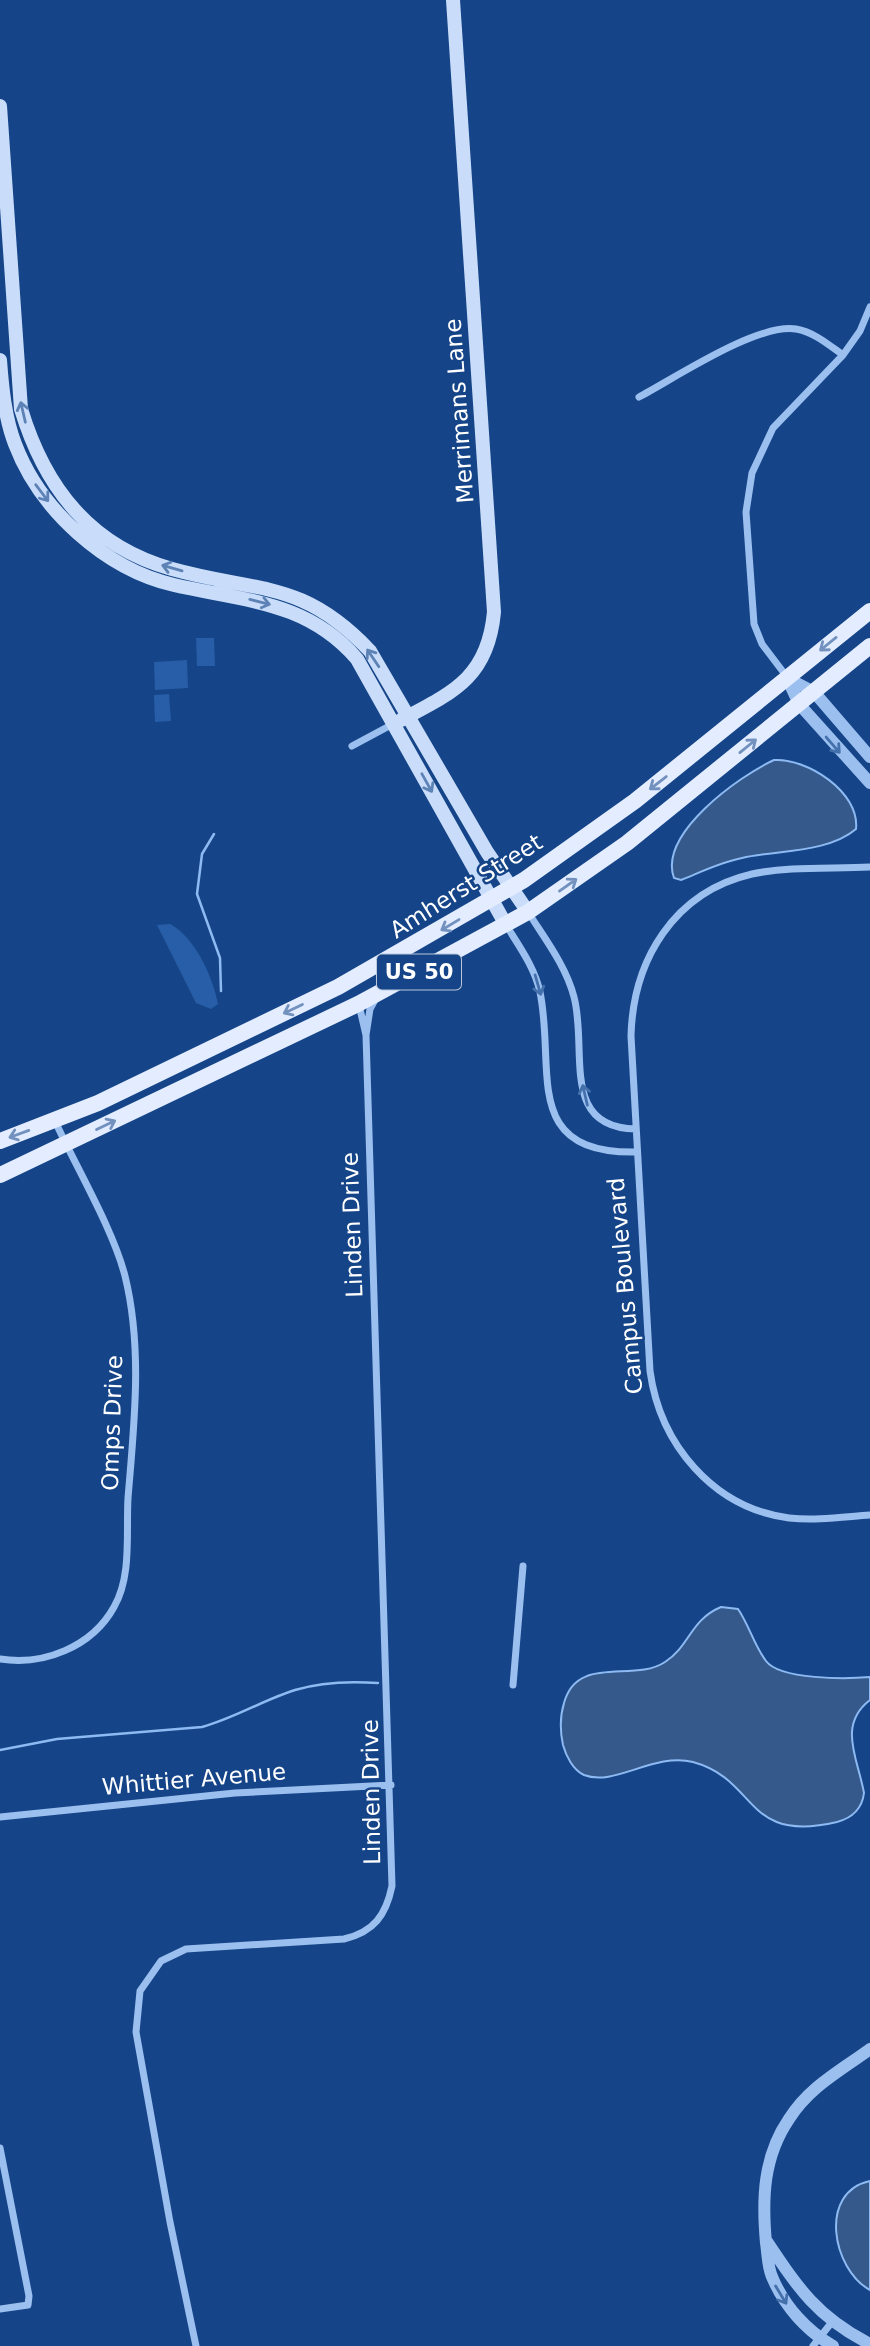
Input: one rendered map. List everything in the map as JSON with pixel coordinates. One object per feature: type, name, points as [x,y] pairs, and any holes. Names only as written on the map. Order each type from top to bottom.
[{"type":"main road","name":"Merrimans Lane","points":[[394,724],[440,700],[466,681],[486,649],[494,612],[453,0]]},
{"type":"main road","points":[[0,106],[21,410],[46,474],[66,502],[95,529],[140,556],[172,569],[260,586],[304,600],[328,612],[370,651],[510,888],[528,912]]},
{"type":"main road","name":"Campus Boulevard","points":[[0,360],[7,415],[15,443],[41,493],[73,528],[97,548],[139,573],[170,584],[257,601],[292,611],[341,640],[358,659],[506,925]]},
{"type":"main road","name":"Amherst Street","points":[[0,1141],[55,1122],[354,979],[492,900],[635,801],[870,611]]},
{"type":"main road","name":"US 50","points":[[0,1175],[358,1004],[528,912],[627,843],[870,646]]},
{"type":"main road","points":[[358,1004],[364,983],[397,956]]},
{"type":"main road","points":[[331,1017],[348,1000],[354,979]]},
{"type":"street","points":[[870,307],[860,331],[843,355],[773,428],[757,457],[747,493],[746,525],[754,624],[762,644],[787,678],[799,704],[870,783]]},
{"type":"street","points":[[639,397],[752,336],[774,329],[803,330],[843,355]]},
{"type":"street","points":[[787,678],[814,692],[870,757]]},
{"type":"street","name":"Merrimans Lane","points":[[352,746],[394,724]]},
{"type":"street","name":"Campus Boulevard","points":[[870,867],[753,874],[713,889],[671,922],[644,962],[633,1002],[631,1036],[650,1371],[659,1410],[673,1440],[692,1466],[716,1488],[762,1511],[804,1519],[870,1515]]},
{"type":"street","points":[[528,912],[560,964],[573,993],[586,1103],[604,1124],[636,1129]]},
{"type":"street","name":"Campus Boulevard","points":[[506,925],[531,968],[540,991],[548,1092],[556,1118],[572,1136],[590,1147],[614,1152],[637,1152]]},
{"type":"street","name":"Linden Drive","points":[[196,2346],[170,2222],[136,2032],[140,1991],[161,1961],[186,1949],[344,1939],[374,1926],[385,1911],[392,1886],[366,1035],[370,1009],[380,993]]},
{"type":"street","name":"Linden Drive","points":[[358,1004],[361,1026],[366,1035]]},
{"type":"street","name":"Omps Drive","points":[[0,1659],[42,1658],[60,1653],[87,1638],[114,1607],[123,1580],[136,1413],[129,1296],[118,1256],[55,1122]]},
{"type":"street","points":[[513,1685],[523,1566]]},
{"type":"street","name":"Whittier Avenue","points":[[0,1817],[235,1793],[391,1786]]},
{"type":"street","points":[[833,2346],[816,2342],[782,2297],[769,2271],[764,2190],[779,2136],[810,2092],[870,2049]]},
{"type":"street","points":[[0,2147],[27,2281],[28,2305],[0,2309]]},
{"type":"street","points":[[766,2240],[798,2289],[832,2322],[870,2344]]},
{"type":"street","points":[[816,2342],[832,2322]]},
{"type":"shaded area","points":[[196,638],[214,638],[215,666],[197,666]]},
{"type":"shaded area","points":[[187,660],[188,688],[155,690],[154,662]]},
{"type":"shaded area","points":[[169,694],[171,721],[155,722],[154,695]]},
{"type":"shaded area","points":[[774,760],[787,761],[816,771],[841,790],[855,815],[856,829],[831,843],[817,847],[742,858],[681,880],[674,878],[672,861],[678,843],[689,826],[705,808],[741,779]]},
{"type":"shaded area","points":[[170,924],[187,938],[202,959],[218,1004],[211,1009],[196,1003],[157,925]]},
{"type":"shaded area","points":[[721,1607],[738,1609],[762,1655],[774,1667],[785,1672],[815,1677],[870,1677],[870,1700],[854,1720],[852,1731],[852,1743],[864,1793],[859,1808],[847,1818],[807,1826],[784,1824],[754,1807],[730,1782],[714,1771],[693,1762],[664,1762],[609,1777],[596,1777],[580,1773],[570,1762],[563,1745],[561,1724],[564,1703],[571,1688],[581,1679],[593,1674],[652,1668],[665,1662],[703,1619]]},
{"type":"shaded area","points":[[870,2181],[870,2290],[857,2280],[847,2266],[836,2232],[837,2215],[843,2200],[854,2188]]},
{"type":"waterway","points":[[214,834],[202,854],[197,894],[220,958],[221,991]]},
{"type":"waterway","points":[[0,1750],[57,1739],[202,1727],[305,1687],[336,1683],[378,1683]]}]
